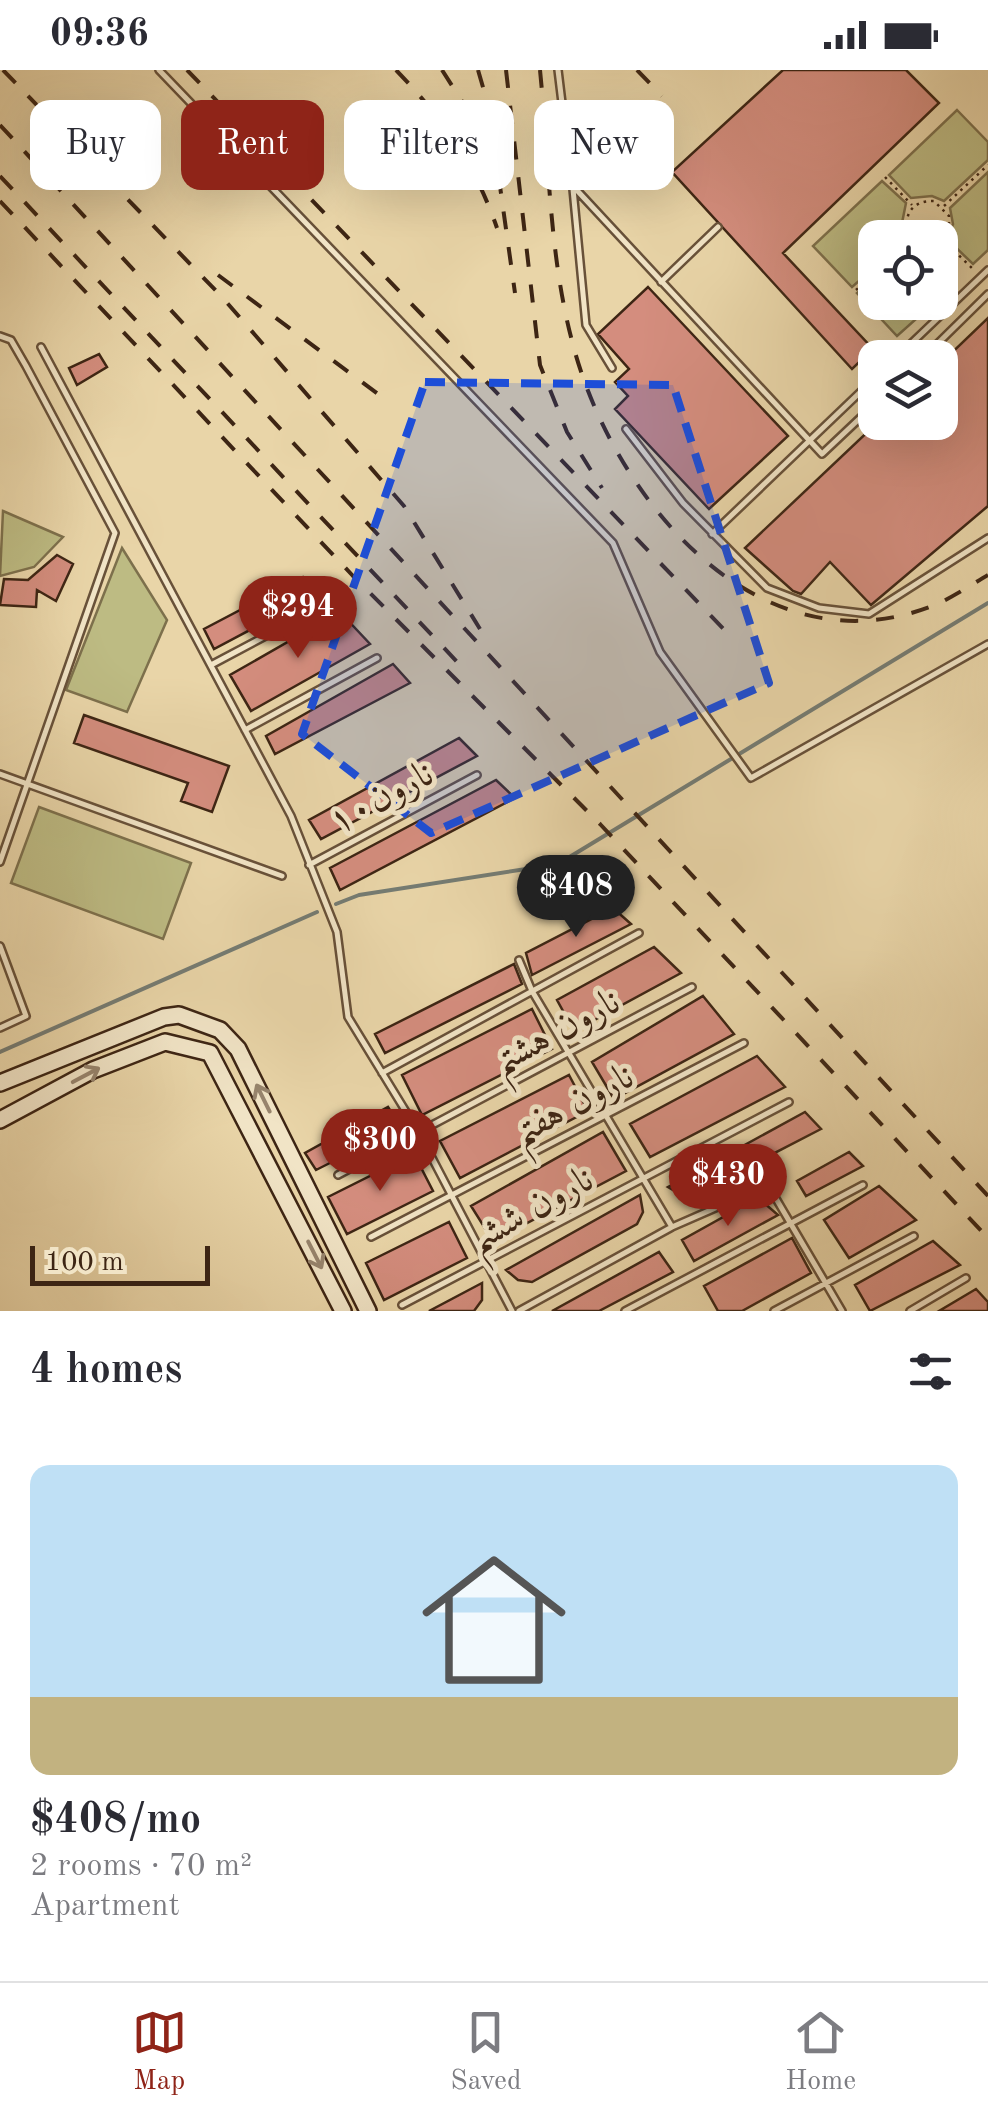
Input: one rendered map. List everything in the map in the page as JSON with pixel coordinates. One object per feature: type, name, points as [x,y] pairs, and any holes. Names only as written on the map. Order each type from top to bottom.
[{"type":"main road","points":[[2,1083],[164,1017],[179,1015],[220,1030],[248,1066],[368,1311]]},
{"type":"main road","points":[[0,1120],[94,1070],[165,1042],[210,1053],[344,1311]]},
{"type":"main road","points":[[0,1107],[24,1109]]},
{"type":"lane","points":[[159,70],[613,542],[660,652],[751,778],[988,644]]},
{"type":"lane","points":[[558,70],[562,100]]},
{"type":"lane","points":[[572,190],[586,325],[612,368]]},
{"type":"lane","points":[[576,190],[822,454],[858,420]]},
{"type":"lane","points":[[661,282],[718,227]]},
{"type":"lane","points":[[915,340],[988,270]]},
{"type":"lane","points":[[941,340],[988,294]]},
{"type":"lane","points":[[0,336],[10,340],[26,366],[115,533],[0,862]]},
{"type":"lane","points":[[41,347],[290,816],[337,932],[348,1017],[419,1134],[486,1264],[516,1311],[672,1227],[768,1185],[794,1223],[842,1311]]},
{"type":"lane","points":[[712,534],[858,394]]},
{"type":"lane","points":[[626,430],[712,534],[767,588],[819,608],[869,614],[988,538]]},
{"type":"lane","points":[[212,665],[322,606]]},
{"type":"lane","points":[[245,730],[378,658]]},
{"type":"lane","points":[[0,774],[282,876]]},
{"type":"lane","name":"نارون۱۰","points":[[309,866],[477,775]]},
{"type":"lane","points":[[382,1073],[639,933]]},
{"type":"lane","points":[[0,946],[26,1016],[0,1028]]},
{"type":"lane","points":[[518,960],[532,992],[672,1227]]},
{"type":"lane","name":"نارون هشتم","points":[[338,1176],[692,987]]},
{"type":"lane","name":"نارون هفتم","points":[[371,1237],[744,1042]]},
{"type":"lane","name":"نارون ششم","points":[[402,1305],[789,1102]]},
{"type":"lane","points":[[625,1311],[864,1185]]},
{"type":"lane","points":[[774,1311],[914,1236]]},
{"type":"lane","points":[[910,1311],[966,1278]]},
{"type":"path","points":[[944,207],[988,164]]},
{"type":"path","points":[[885,177],[913,206]]},
{"type":"path","points":[[908,220],[913,206],[926,200],[944,207],[949,220]]},
{"type":"path","points":[[958,256],[981,277]]},
{"type":"highlighted area","points":[[425,382],[673,385],[769,683],[431,833],[302,734]]},
{"type":"shaded area","points":[[957,110],[988,142],[988,160],[944,201],[932,196],[911,198],[889,175]]},
{"type":"shaded area","points":[[988,172],[988,250],[973,264],[958,250],[958,220],[952,220],[950,208]]},
{"type":"shaded area","points":[[882,181],[906,203],[903,220],[858,220],[858,282],[852,287],[813,246]]},
{"type":"shaded area","points":[[882,320],[915,320],[897,336]]},
{"type":"shaded area","points":[[3,511],[63,537],[34,567],[0,576]]},
{"type":"shaded area","points":[[122,548],[167,620],[127,712],[66,690]]},
{"type":"shaded area","points":[[39,807],[191,863],[163,939],[11,883]]},
{"type":"building","points":[[783,70],[906,70],[939,103],[783,253],[865,340],[858,340],[858,363],[852,369],[674,170]]},
{"type":"building","points":[[648,287],[788,436],[709,509],[615,409],[628,396],[615,382],[629,369],[598,334]]},
{"type":"building","points":[[988,318],[988,506],[871,605],[830,562],[801,594],[793,591],[745,548],[859,440],[958,440],[958,347]]},
{"type":"building","points":[[99,354],[107,367],[77,385],[69,368]]},
{"type":"building","points":[[57,555],[73,564],[56,601],[37,590],[36,607],[0,605],[4,579],[28,580]]},
{"type":"building","points":[[303,577],[318,594],[214,649],[204,629]]},
{"type":"building","points":[[340,612],[370,644],[251,711],[230,675]]},
{"type":"building","points":[[393,664],[410,683],[275,754],[266,736]]},
{"type":"building","points":[[84,715],[229,766],[212,812],[181,801],[188,783],[74,743]]},
{"type":"building","points":[[459,738],[477,756],[321,839],[309,820]]},
{"type":"building","points":[[496,780],[515,798],[340,890],[330,868]]},
{"type":"building","points":[[613,908],[631,924],[532,975],[526,953]]},
{"type":"building","points":[[654,947],[681,973],[574,1031],[557,1000]]},
{"type":"building","points":[[514,964],[522,984],[385,1053],[375,1034]]},
{"type":"building","points":[[703,996],[734,1034],[614,1099],[592,1062]]},
{"type":"building","points":[[532,1009],[552,1049],[422,1115],[402,1075]]},
{"type":"building","points":[[757,1056],[785,1087],[650,1157],[630,1124]]},
{"type":"building","points":[[569,1075],[588,1111],[460,1178],[440,1141]]},
{"type":"building","points":[[388,1107],[401,1127],[316,1170],[305,1153]]},
{"type":"building","points":[[805,1112],[821,1129],[705,1189],[683,1196],[668,1187]]},
{"type":"building","points":[[603,1132],[626,1171],[493,1241],[471,1206]]},
{"type":"building","points":[[849,1152],[863,1166],[806,1196],[797,1181]]},
{"type":"building","points":[[414,1154],[433,1191],[347,1234],[328,1197]]},
{"type":"building","points":[[879,1186],[916,1220],[849,1258],[824,1220]]},
{"type":"building","points":[[640,1195],[643,1212],[637,1224],[532,1282],[518,1280],[506,1270]]},
{"type":"building","points":[[752,1201],[763,1202],[778,1215],[694,1261],[682,1240]]},
{"type":"building","points":[[449,1222],[467,1258],[384,1300],[366,1263]]},
{"type":"building","points":[[792,1238],[811,1273],[742,1311],[718,1311],[704,1286]]},
{"type":"building","points":[[933,1241],[960,1265],[870,1311],[855,1285]]},
{"type":"building","points":[[659,1252],[673,1272],[599,1311],[552,1311]]},
{"type":"building","points":[[482,1283],[482,1300],[474,1311],[429,1311]]},
{"type":"building","points":[[976,1289],[988,1302],[988,1311],[939,1311]]},
{"type":"waterway","points":[[336,904],[359,895],[558,864],[988,603]]},
{"type":"waterway","points":[[0,1052],[317,912]]},
{"type":"railway","points":[[3,70],[222,297],[404,506],[480,629]]},
{"type":"railway","points":[[187,70],[735,641]]},
{"type":"railway","points":[[396,70],[456,143],[497,228]]},
{"type":"railway","points":[[442,70],[461,100]]},
{"type":"railway","points":[[478,70],[489,108],[515,293]]},
{"type":"railway","points":[[506,70],[540,365],[567,432],[602,488]]},
{"type":"railway","points":[[540,70],[554,240],[572,341],[591,399],[620,457],[657,511],[701,557],[752,593],[809,615],[870,620],[935,605],[988,575]]},
{"type":"railway","points":[[637,70],[662,96]]},
{"type":"railway","points":[[0,125],[988,1196]]},
{"type":"railway","points":[[0,176],[460,665]]},
{"type":"railway","points":[[0,201],[353,576],[600,824],[988,1238]]},
{"type":"railway","points":[[218,275],[382,397]]}]
